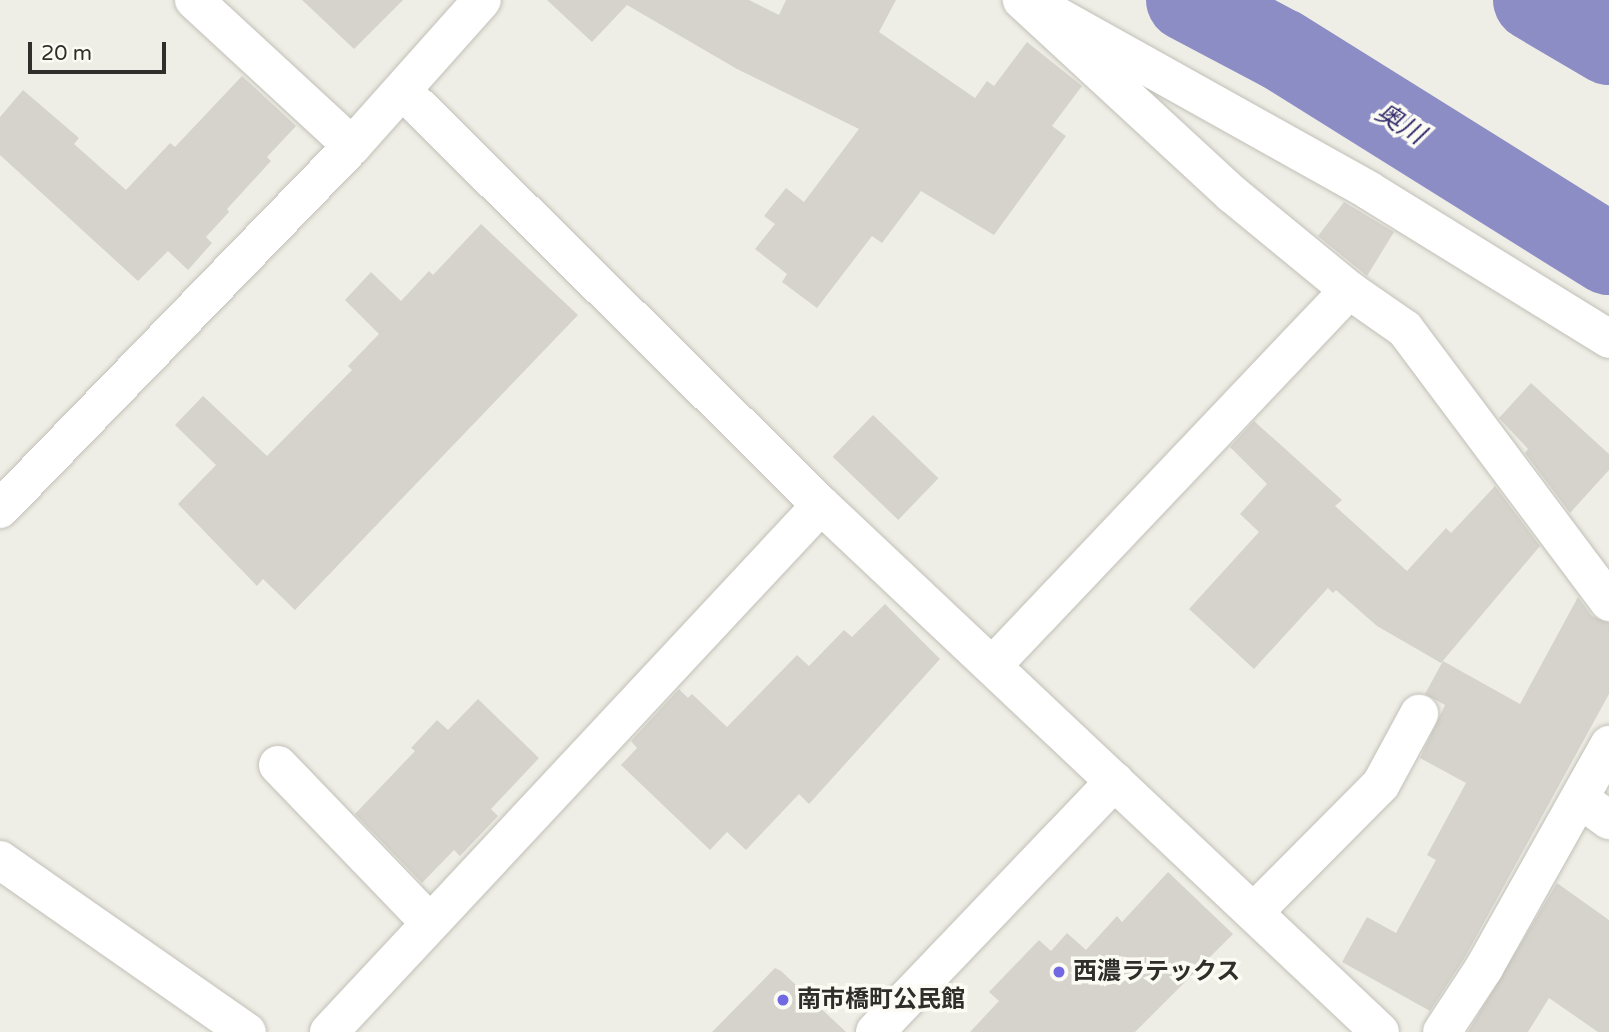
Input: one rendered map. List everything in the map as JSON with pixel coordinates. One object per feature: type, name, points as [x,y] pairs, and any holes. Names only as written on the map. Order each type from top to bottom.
[{"type":"street","points":[[194,0],[352,146]]},
{"type":"street","points":[[0,509],[352,146],[482,0]]},
{"type":"street","points":[[1021,0],[1232,194],[1349,290],[1405,329],[1609,602]]},
{"type":"street","points":[[1028,0],[1368,190],[1609,339]]},
{"type":"street","points":[[402,90],[821,505],[1380,1032]]},
{"type":"street","points":[[993,665],[1349,290]]},
{"type":"street","points":[[329,1032],[428,921],[821,505]]},
{"type":"street","points":[[1254,912],[1381,784],[1419,714]]},
{"type":"street","points":[[1442,1032],[1595,810],[1609,746]]},
{"type":"street","points":[[278,765],[428,921]]},
{"type":"street","points":[[875,1032],[1115,781]]},
{"type":"street","points":[[0,860],[247,1032]]},
{"type":"building","points":[[302,0],[403,0],[354,49]]},
{"type":"building","points":[[547,0],[749,0],[779,15],[786,0],[896,0],[879,32],[975,98],[987,81],[994,86],[1027,42],[1082,86],[1052,126],[1066,136],[994,235],[921,191],[882,243],[872,236],[817,308],[782,282],[787,274],[755,249],[775,224],[764,216],[786,188],[804,202],[859,129],[737,69],[627,5],[592,42]]},
{"type":"building","points":[[242,76],[296,126],[267,157],[271,161],[227,209],[229,212],[206,237],[212,243],[188,270],[168,251],[138,281],[0,155],[0,117],[23,90],[79,138],[74,144],[126,190],[170,143],[175,147]]},
{"type":"building","points":[[1344,202],[1394,232],[1367,276],[1318,236]]},
{"type":"building","points":[[481,224],[578,315],[295,610],[263,579],[257,586],[178,504],[216,465],[175,425],[203,396],[267,456],[352,370],[348,366],[379,334],[345,300],[371,272],[401,301],[429,271],[433,275]]},
{"type":"building","points":[[1531,383],[1609,454],[1609,470],[1570,513],[1525,453],[1528,449],[1499,418]]},
{"type":"building","points":[[873,415],[938,478],[898,520],[833,457]]},
{"type":"building","points":[[1254,421],[1342,500],[1335,506],[1407,571],[1446,528],[1451,533],[1495,486],[1540,546],[1441,663],[1377,626],[1336,590],[1333,593],[1328,588],[1254,669],[1189,609],[1259,532],[1240,514],[1267,484],[1230,447]]},
{"type":"building","points":[[1578,597],[1592,616],[1609,623],[1609,694],[1465,957],[1430,1011],[1342,962],[1367,917],[1396,933],[1436,860],[1427,855],[1466,783],[1420,758],[1445,705],[1425,694],[1443,661],[1520,704]]},
{"type":"building","points":[[885,604],[940,659],[809,804],[799,794],[746,850],[727,832],[710,850],[621,765],[637,748],[631,741],[679,689],[688,698],[692,694],[727,727],[797,655],[809,666],[844,630],[852,637]]},
{"type":"building","points":[[478,699],[539,758],[491,809],[498,816],[460,856],[454,850],[422,883],[355,814],[415,751],[411,748],[437,720],[448,730]]},
{"type":"building","points":[[1168,872],[1233,934],[1135,1032],[970,1032],[999,1001],[989,992],[1039,940],[1051,951],[1067,933],[1086,950],[1117,916],[1122,922]]},
{"type":"building","points":[[1557,883],[1609,920],[1609,1032],[1598,1032],[1549,998],[1528,1032],[1468,1032]]},
{"type":"building","name":"南市橋町公民館","points":[[775,968],[781,971],[846,1032],[712,1032]]},
{"type":"waterway","name":"奥川","points":[[1187,0],[1282,50],[1609,254]]},
{"type":"waterway","points":[[1534,0],[1609,44]]},
{"type":"place","name":"西濃ラテックス","points":[[1059,972]]},
{"type":"place","name":"南市橋町公民館","points":[[783,1000]]}]
